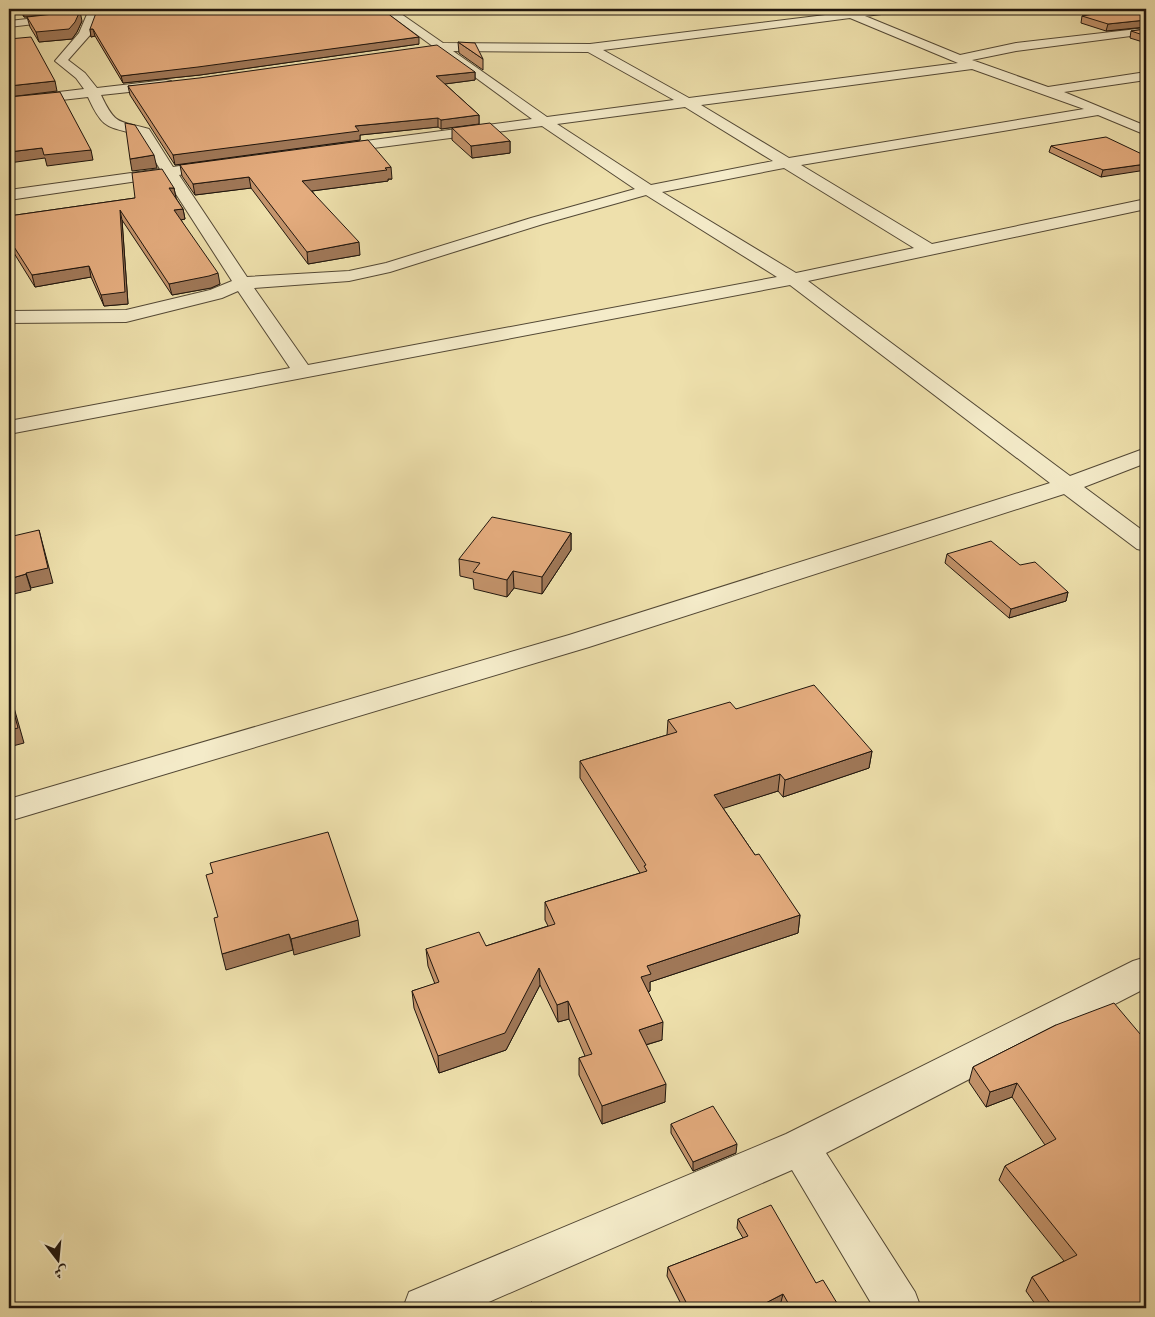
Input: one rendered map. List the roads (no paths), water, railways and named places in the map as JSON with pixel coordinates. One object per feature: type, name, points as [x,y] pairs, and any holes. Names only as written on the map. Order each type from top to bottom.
[{"type":"street","points":[[387,9],[432,48],[648,190],[793,279],[1146,544]]},
{"type":"street","points":[[836,9],[973,65],[1048,90],[1146,131]]},
{"type":"street","points":[[432,48],[590,48],[898,9]]},
{"type":"street","points":[[9,24],[87,15],[85,34],[61,61],[76,70],[94,93],[100,111],[111,122],[120,127],[144,132],[242,283],[304,372]]},
{"type":"street","points":[[959,59],[1016,47],[1146,31]]},
{"type":"street","points":[[590,48],[688,103],[929,250]]},
{"type":"street","points":[[323,150],[973,65]]},
{"type":"street","points":[[1048,90],[1146,76]]},
{"type":"street","points":[[9,102],[182,83]]},
{"type":"street","points":[[9,317],[126,316],[216,294],[242,283],[296,281],[349,276],[390,267],[537,221],[648,190],[788,163],[1098,111]]},
{"type":"street","points":[[9,195],[237,162]]},
{"type":"street","points":[[9,428],[793,279],[1146,204]]},
{"type":"street","points":[[9,810],[579,641],[1068,485],[1146,455]]},
{"type":"street","points":[[425,1308],[800,1147],[1143,977]]},
{"type":"street","points":[[800,1147],[899,1308]]}]
